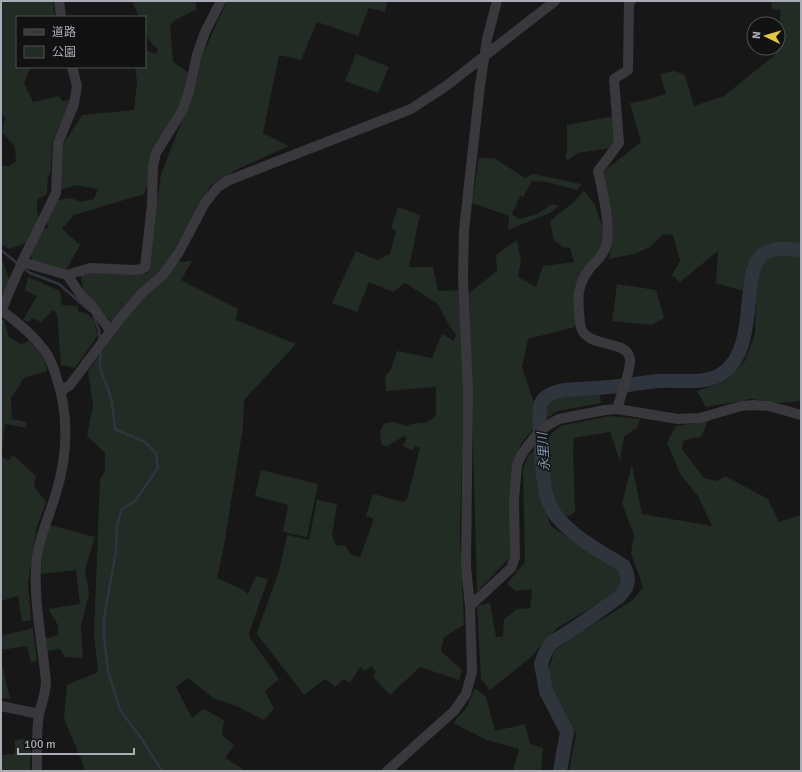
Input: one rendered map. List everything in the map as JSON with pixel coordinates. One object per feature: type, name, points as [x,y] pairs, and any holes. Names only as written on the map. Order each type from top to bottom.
[{"type":"street","points":[[59,1],[61,16]]},
{"type":"street","points":[[20,265],[67,275],[90,268],[134,270],[145,267],[152,204],[153,165],[156,153],[182,111],[190,92],[197,55],[205,32],[221,1]]},
{"type":"street","points":[[387,771],[454,711],[466,694],[472,672],[470,606],[466,567],[468,392],[463,261],[464,230],[480,85],[487,39],[497,1]]},
{"type":"street","points":[[61,391],[70,385],[110,330],[142,293],[163,276],[205,203],[217,188],[227,182],[411,110],[484,58],[555,1]]},
{"type":"street","points":[[618,405],[628,373],[630,361],[627,352],[591,339],[584,334],[580,325],[578,293],[581,280],[605,250],[607,243],[608,236],[606,220],[598,171],[619,143],[614,79],[628,70],[629,2],[631,1]]},
{"type":"street","points":[[37,771],[37,731],[46,683],[37,602],[36,568],[38,548],[63,467],[66,434],[61,391],[52,362],[31,334],[1,311],[20,265],[56,193],[58,143],[74,104],[77,86],[72,68]]},
{"type":"street","points":[[67,275],[81,295],[110,330]]},
{"type":"street","points":[[470,606],[511,568],[514,563],[514,500],[517,465],[522,454],[536,434],[558,419],[605,410],[618,405],[678,419],[700,418],[741,406],[754,405],[769,406],[801,416]]},
{"type":"street","points":[[1,706],[39,714]]},
{"type":"green space","points":[[1,1],[53,1],[55,16],[16,16],[16,68],[31,68],[24,83],[33,102],[59,96],[62,101],[72,99],[52,142],[51,171],[48,177],[47,194],[37,200],[38,223],[27,243],[9,249],[1,244],[1,166],[10,166],[16,161],[15,147],[2,132],[5,118],[1,112]]},
{"type":"green space","points":[[132,1],[196,1],[196,10],[175,20],[170,26],[173,62],[189,73],[187,89],[144,194],[74,215],[62,229],[80,245],[66,270],[32,261],[31,251],[43,229],[48,228],[47,221],[57,200],[71,198],[81,202],[94,199],[98,189],[76,185],[61,190],[62,146],[82,115],[134,110],[137,82],[135,68],[146,68],[146,50],[156,54],[158,49],[154,46],[147,35],[146,16],[139,16]]},
{"type":"green space","points":[[227,1],[388,1],[385,12],[369,8],[358,36],[317,22],[301,60],[279,55],[263,133],[289,146],[236,170],[211,185],[172,253],[181,262],[192,261],[181,280],[238,309],[236,320],[296,344],[244,400],[243,427],[224,546],[217,578],[242,589],[248,594],[256,576],[268,579],[249,633],[250,638],[279,679],[265,691],[274,709],[264,720],[236,706],[213,698],[188,678],[176,687],[192,718],[204,709],[224,720],[222,735],[234,745],[225,758],[242,768],[244,771],[84,771],[83,764],[64,719],[67,685],[98,672],[94,636],[100,479],[105,471],[105,453],[87,436],[93,406],[88,371],[116,332],[111,321],[84,293],[81,275],[88,270],[147,274],[161,174],[196,85],[202,56]]},
{"type":"green space","points":[[772,1],[801,1],[801,401],[780,403],[751,399],[706,407],[697,391],[724,382],[745,361],[755,334],[756,295],[716,283],[718,251],[680,282],[672,275],[680,261],[673,235],[663,234],[650,247],[634,254],[609,259],[612,240],[603,172],[641,142],[630,103],[666,94],[660,74],[674,71],[685,75],[694,106],[724,96],[774,56],[786,56],[786,16],[780,16],[781,10],[771,9]]},
{"type":"green space","points":[[356,54],[389,67],[378,93],[345,81]]},
{"type":"green space","points":[[614,116],[615,142],[611,148],[578,153],[567,161],[565,156],[567,152],[567,125]]},
{"type":"green space","points":[[479,158],[494,158],[525,178],[533,174],[581,184],[577,190],[546,182],[532,181],[523,197],[520,196],[512,214],[519,219],[537,214],[552,204],[559,206],[550,213],[508,230],[509,216],[472,203]]},
{"type":"green space","points":[[584,190],[595,205],[604,232],[603,249],[574,287],[575,327],[528,339],[522,367],[534,403],[545,403],[552,398],[599,392],[601,403],[558,411],[537,424],[521,444],[513,470],[512,544],[510,557],[477,592],[469,293],[497,271],[496,255],[517,240],[521,261],[518,277],[536,287],[543,266],[574,262],[570,248],[563,247],[554,240],[550,221],[575,201]]},
{"type":"green space","points":[[398,207],[420,215],[409,267],[433,267],[438,291],[461,290],[464,378],[460,534],[464,625],[444,637],[441,651],[462,670],[459,680],[420,667],[390,695],[373,677],[376,672],[371,666],[365,671],[360,667],[350,683],[343,679],[335,687],[325,679],[304,695],[257,634],[279,571],[287,535],[309,540],[317,500],[337,504],[332,535],[336,545],[346,546],[351,555],[360,557],[374,519],[366,516],[373,494],[403,502],[407,499],[420,448],[415,446],[413,451],[403,446],[407,438],[404,436],[387,446],[382,445],[380,436],[382,428],[385,423],[393,422],[407,426],[425,422],[432,419],[436,415],[436,387],[386,391],[385,376],[390,371],[397,351],[432,358],[442,334],[454,341],[456,335],[438,304],[405,283],[393,292],[369,282],[357,312],[332,303],[356,251],[377,260],[390,254],[396,231],[391,228]]},
{"type":"green space","points":[[1,257],[10,281],[1,298]]},
{"type":"green space","points":[[28,277],[60,291],[62,305],[77,306],[79,312],[88,314],[93,319],[98,335],[75,368],[61,365],[57,314],[53,310],[41,322],[32,318],[29,322],[23,320],[37,296],[25,290]]},
{"type":"green space","points":[[617,284],[656,290],[664,318],[651,325],[612,321]]},
{"type":"green space","points":[[1,320],[4,320],[9,337],[21,344],[29,341],[44,358],[47,371],[24,378],[11,398],[12,419],[26,422],[26,428],[5,424],[1,457]]},
{"type":"green space","points":[[610,416],[640,419],[638,427],[624,437],[620,461],[610,432],[574,438],[575,512],[569,516],[547,515],[551,526],[612,567],[622,571],[622,582],[612,595],[557,628],[530,658],[490,690],[481,679],[477,606],[490,603],[496,637],[503,636],[504,619],[517,609],[530,608],[532,589],[516,591],[507,584],[525,562],[523,470],[528,456],[560,426]]},
{"type":"green space","points":[[708,421],[701,437],[684,440],[682,449],[704,478],[716,481],[725,476],[768,499],[779,522],[801,515],[801,771],[569,771],[576,734],[558,706],[550,686],[549,668],[555,650],[633,600],[643,587],[631,553],[634,535],[622,503],[632,465],[642,514],[712,526],[698,496],[681,475],[667,443],[676,426]]},
{"type":"green space","points":[[13,455],[36,476],[34,486],[46,502],[37,526],[28,583],[31,620],[22,622],[18,596],[1,601],[1,457],[9,460]]},
{"type":"green space","points":[[261,470],[318,484],[307,537],[283,532],[288,505],[255,496]]},
{"type":"green space","points":[[50,525],[95,537],[85,570],[89,593],[81,626],[83,658],[65,657],[60,649],[47,651],[45,639],[58,635],[58,625],[48,609],[80,604],[76,570],[41,574],[43,549]]},
{"type":"green space","points":[[33,628],[37,661],[31,663],[27,646],[1,650],[1,636]]},
{"type":"green space","points":[[1,660],[10,699],[1,698]]},
{"type":"green space","points":[[475,688],[486,697],[495,731],[525,724],[530,744],[543,748],[541,771],[513,771],[519,749],[487,740],[453,723],[467,707]]},
{"type":"green space","points":[[31,739],[30,771],[1,771],[1,755],[15,754],[15,740]]},
{"type":"waterway","name":"永里川","points":[[560,771],[567,732],[546,691],[541,664],[544,655],[551,643],[619,597],[626,588],[628,581],[624,566],[589,545],[565,526],[556,516],[551,507],[546,494],[542,463],[540,433],[541,403],[548,395],[564,390],[658,381],[697,381],[718,376],[732,364],[740,349],[745,330],[752,275],[757,262],[765,253],[769,251],[783,249],[801,250]]},
{"type":"waterway","points":[[1,250],[18,264]]},
{"type":"waterway","points":[[22,267],[30,273],[59,284],[90,311]]},
{"type":"waterway","points":[[94,317],[99,330],[100,339]]},
{"type":"waterway","points":[[101,350],[100,364],[111,399],[115,429],[145,442],[156,453],[158,468],[135,501],[121,510],[117,527],[116,551],[104,618],[104,637],[108,671],[120,710],[141,738],[162,771]]}]
